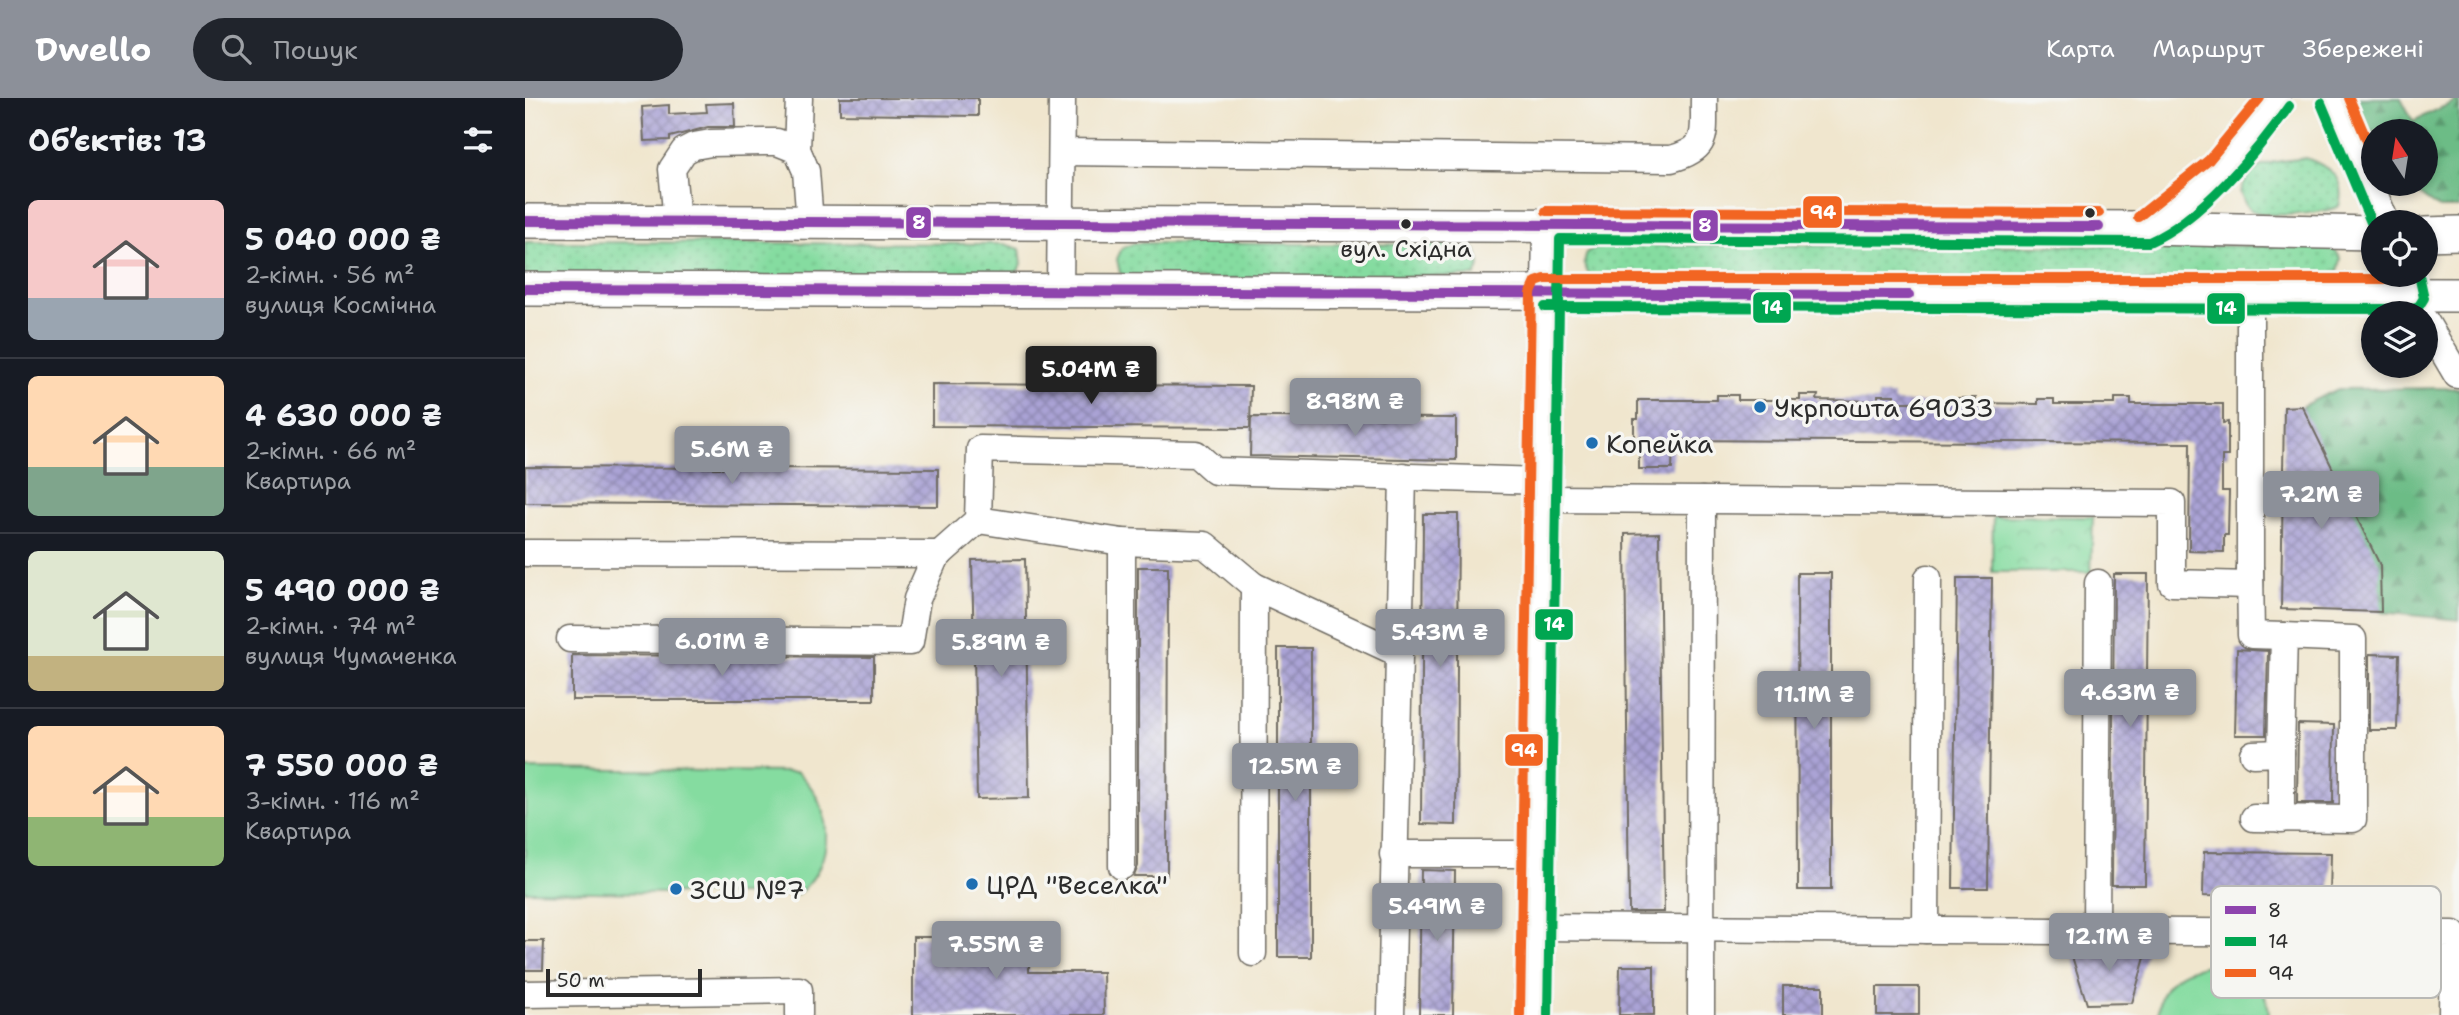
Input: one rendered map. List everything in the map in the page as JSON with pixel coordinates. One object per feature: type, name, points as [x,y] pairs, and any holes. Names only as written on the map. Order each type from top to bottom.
[{"type":"main road","points":[[525,220],[2146,228],[2361,233]]},
{"type":"main road","points":[[2438,234],[2459,233]]},
{"type":"main road","points":[[525,289],[2246,293],[2415,301],[2459,295]]},
{"type":"street","points":[[799,98],[801,161],[810,223]]},
{"type":"street","points":[[1060,291],[1062,98]]},
{"type":"street","points":[[1062,152],[1671,159],[1692,153],[1703,138],[1705,98]]},
{"type":"street","points":[[2146,228],[2211,180],[2255,132],[2277,98]]},
{"type":"street","points":[[2334,98],[2381,210]]},
{"type":"street","points":[[677,221],[672,169],[684,151],[694,146],[711,143],[777,142],[801,161]]},
{"type":"street","points":[[1534,1015],[1546,225]]},
{"type":"street","points":[[2246,293],[2250,314],[2251,635],[2353,639],[2353,819],[2254,818]]},
{"type":"street","points":[[2438,341],[2458,376]]},
{"type":"street","points":[[570,639],[911,642],[917,599],[940,554],[978,520],[980,449],[1196,454],[1215,471],[1403,476],[1542,490],[1702,500],[2172,503],[2172,583],[2250,585]]},
{"type":"street","points":[[1391,1015],[1403,476]]},
{"type":"street","points":[[1701,1015],[1702,500]]},
{"type":"street","points":[[978,520],[1122,542],[1205,545],[1254,586],[1398,653]]},
{"type":"street","points":[[1122,542],[1122,866]]},
{"type":"street","points":[[525,553],[940,554]]},
{"type":"street","points":[[1926,930],[1928,578]]},
{"type":"street","points":[[2096,931],[2098,583]]},
{"type":"street","points":[[1253,953],[1254,586]]},
{"type":"street","points":[[2281,818],[2284,636]]},
{"type":"street","points":[[2253,754],[2281,753]]},
{"type":"street","points":[[1393,854],[1537,854]]},
{"type":"street","points":[[1536,928],[2211,930]]},
{"type":"street","points":[[2452,1015],[2456,929]]},
{"type":"street","points":[[525,994],[799,990],[799,1015]]},
{"type":"green space","points":[[2348,98],[2401,98],[2412,119],[2361,119]]},
{"type":"green space","points":[[2453,98],[2459,98],[2459,208],[2439,208],[2422,196],[2438,196],[2438,119],[2417,119],[2454,102]]},
{"type":"green space","points":[[2306,158],[2322,165],[2334,175],[2340,188],[2339,206],[2320,211],[2279,215],[2255,212],[2248,208],[2240,193],[2251,173],[2265,164]]},
{"type":"green space","points":[[525,242],[1004,244],[1020,249],[1022,264],[1014,277],[525,279]]},
{"type":"green space","points":[[1135,243],[1460,245],[1476,250],[1480,264],[1475,276],[1133,281],[1120,273],[1117,259],[1122,248]]},
{"type":"green space","points":[[1600,245],[2320,246],[2333,247],[2341,259],[2337,275],[2324,282],[1600,279],[1589,275],[1584,264],[1587,252]]},
{"type":"green space","points":[[2459,388],[2459,620],[2381,612],[2302,406],[2338,389]]},
{"type":"green space","points":[[1993,516],[2093,517],[2091,572],[1992,572]]},
{"type":"green space","points":[[525,769],[797,772],[818,800],[824,817],[825,851],[810,882],[796,895],[525,891]]},
{"type":"green space","points":[[2211,965],[2211,998],[2265,998],[2269,1015],[2158,1015],[2159,1003],[2168,985],[2183,973]]},
{"type":"building","points":[[840,98],[978,98],[978,116],[840,114]]},
{"type":"building","points":[[734,103],[735,127],[708,127],[670,137],[670,140],[644,141],[642,107],[669,105],[669,114],[707,112],[706,104]]},
{"type":"building","points":[[932,384],[1251,386],[1250,428],[932,426]]},
{"type":"building","points":[[1717,395],[1738,395],[1738,400],[1800,400],[1800,395],[1818,395],[1817,400],[1878,401],[1878,395],[1894,395],[1894,402],[1958,402],[1958,398],[1976,398],[1976,403],[2038,404],[2038,399],[2054,399],[2054,404],[2115,404],[2115,398],[2131,398],[2131,404],[2223,404],[2223,423],[2228,422],[2228,456],[2222,456],[2222,491],[2229,491],[2228,535],[2224,535],[2224,552],[2189,551],[2190,443],[1673,440],[1672,469],[1639,469],[1639,451],[1634,451],[1634,419],[1638,419],[1638,400],[1717,400]]},
{"type":"building","points":[[2302,406],[2380,565],[2381,612],[2281,609],[2284,407]]},
{"type":"building","points":[[1251,417],[1456,418],[1456,460],[1250,456]]},
{"type":"building","points":[[525,467],[938,469],[938,506],[525,503]]},
{"type":"building","points":[[1423,514],[1458,514],[1456,825],[1421,824]]},
{"type":"building","points":[[1659,533],[1664,912],[1629,912],[1625,534]]},
{"type":"building","points":[[1025,559],[1029,798],[977,799],[972,560]]},
{"type":"building","points":[[1138,567],[1168,567],[1167,876],[1134,876],[1138,866]]},
{"type":"building","points":[[1797,573],[1831,573],[1831,890],[1798,890]]},
{"type":"building","points":[[2114,574],[2148,574],[2145,885],[2112,885]]},
{"type":"building","points":[[1957,578],[1992,578],[1988,888],[1953,888]]},
{"type":"building","points":[[1278,648],[1311,648],[1311,957],[1278,957]]},
{"type":"building","points":[[2237,649],[2268,651],[2266,735],[2235,735]]},
{"type":"building","points":[[2369,654],[2399,655],[2397,730],[2369,730]]},
{"type":"building","points":[[572,655],[874,657],[874,700],[572,700]]},
{"type":"building","points":[[2298,724],[2334,725],[2333,803],[2297,803]]},
{"type":"building","points":[[2204,852],[2331,853],[2330,886],[2211,886],[2211,896],[2203,896]]},
{"type":"building","points":[[1421,870],[1455,871],[1453,1015],[1419,1015]]},
{"type":"building","name":"ЦРД \"Веселка\"","points":[[913,937],[1029,937],[1029,972],[1103,972],[1104,1015],[913,1015]]},
{"type":"building","points":[[525,941],[544,941],[543,970],[525,970]]},
{"type":"building","points":[[2069,947],[2148,947],[2132,1003],[2087,1004]]},
{"type":"building","points":[[1620,966],[1654,966],[1654,1015],[1619,1015]]},
{"type":"building","points":[[1783,986],[1823,986],[1823,1015],[1783,1015]]},
{"type":"building","points":[[1877,987],[1919,987],[1919,1015],[1877,1015]]},
{"type":"transit line","name":"94","points":[[2138,217],[2209,160],[2260,98]]},
{"type":"transit line","name":"94","points":[[2349,98],[2361,126]]},
{"type":"transit line","name":"14","points":[[2321,103],[2366,210]]},
{"type":"transit line","name":"14","points":[[1548,1015],[1560,239],[2149,242],[2188,218],[2227,183],[2289,106]]},
{"type":"transit line","name":"94","points":[[1546,211],[2099,213]]},
{"type":"transit line","name":"8","points":[[525,221],[2099,227]]},
{"type":"transit line","name":"94","points":[[1520,1015],[1531,293],[1536,282],[1545,279],[2361,279]]},
{"type":"transit line","name":"14","points":[[1545,307],[2410,309],[2419,306],[2424,298],[2422,287]]},
{"type":"transit line","name":"8","points":[[525,289],[1909,295]]},
{"type":"place","name":"вул. Східна","points":[[1406,224]]},
{"type":"place","name":"Укрпошта 69033","points":[[1760,407]]},
{"type":"place","name":"Копейка","points":[[1592,443]]},
{"type":"place","name":"ЦРД \"Веселка\"","points":[[972,884]]},
{"type":"place","name":"ЗСШ №7","points":[[676,889]]}]
